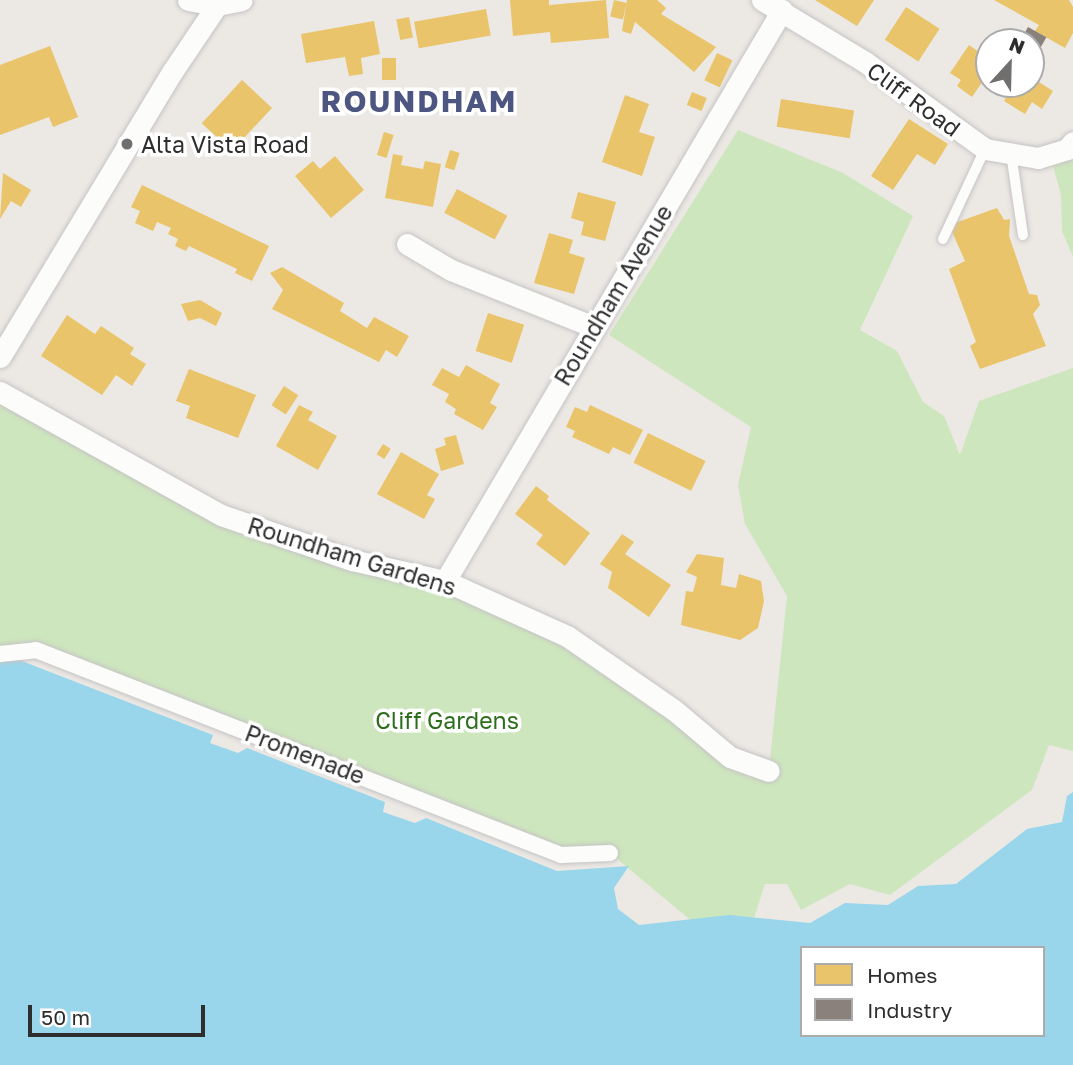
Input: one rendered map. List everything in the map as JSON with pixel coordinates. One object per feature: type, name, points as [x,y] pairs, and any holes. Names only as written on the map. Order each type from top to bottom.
[{"type":"street","points":[[188,0],[219,3],[242,0]]},
{"type":"street","name":"Cliff Road","points":[[762,0],[865,62],[985,149],[1038,158],[1066,149],[1073,142]]},
{"type":"street","points":[[0,357],[127,144],[219,3]]},
{"type":"street","name":"Roundham Avenue","points":[[445,581],[782,10]]},
{"type":"street","points":[[407,244],[451,270],[594,327]]},
{"type":"street","name":"Roundham Gardens","points":[[0,392],[222,515],[352,560],[445,581],[567,636],[674,710],[730,757],[769,771]]},
{"type":"street","name":"Promenade","points":[[0,654],[36,650],[561,855],[610,853]]},
{"type":"lane","points":[[943,239],[985,149]]},
{"type":"lane","points":[[1011,153],[1023,235]]},
{"type":"green space","name":"Cliff Gardens","points":[[738,130],[843,173],[913,216],[860,330],[897,351],[923,402],[944,416],[960,455],[979,401],[1073,368],[1073,751],[1049,745],[1032,790],[890,895],[850,884],[801,910],[787,884],[765,884],[754,918],[729,916],[694,923],[610,853],[561,855],[36,650],[0,654],[0,392],[221,515],[445,581],[567,636],[769,770],[787,596],[745,524],[738,485],[751,427],[609,335]]},
{"type":"green space","points":[[1073,156],[1073,257],[1062,231],[1061,195],[1052,162]]},
{"type":"water","points":[[14,658],[213,735],[210,743],[238,753],[247,748],[385,802],[383,812],[415,823],[426,818],[557,871],[629,866],[614,888],[618,909],[639,925],[729,915],[810,923],[845,903],[888,905],[918,886],[956,884],[1027,829],[1062,822],[1067,796],[1073,792],[1073,1065],[0,1065],[0,663]]},
{"type":"building: Homes","points":[[510,0],[549,0],[549,5],[606,0],[609,38],[551,43],[550,32],[513,36]]},
{"type":"building: Homes","points":[[614,0],[627,3],[623,19],[610,17]]},
{"type":"building: Homes","points":[[627,0],[657,0],[666,8],[661,14],[716,47],[694,72],[635,22],[631,34],[622,31]]},
{"type":"building: Homes","points":[[815,0],[874,0],[857,26]]},
{"type":"building: Homes","points":[[994,0],[1069,0],[1073,7],[1073,33],[1065,48],[1045,37],[1045,28],[1037,28],[1039,25]]},
{"type":"building: Homes","points":[[906,7],[940,29],[918,61],[885,40]]},
{"type":"building: Homes","points":[[486,9],[491,36],[419,48],[414,22]]},
{"type":"building: Homes","points":[[409,17],[413,38],[400,40],[396,19]]},
{"type":"building: Homes","points":[[374,21],[380,54],[361,58],[363,74],[349,76],[345,57],[306,63],[301,34]]},
{"type":"building: Homes","points":[[969,45],[975,49],[975,93],[972,97],[957,86],[961,80],[950,73]]},
{"type":"building: Homes","points":[[50,46],[78,117],[53,127],[49,117],[0,135],[0,65]]},
{"type":"building: Homes","points":[[717,53],[732,60],[720,87],[704,80]]},
{"type":"building: Homes","points":[[382,58],[396,58],[396,80],[382,80]]},
{"type":"building: Homes","points":[[242,80],[272,108],[232,151],[202,123]]},
{"type":"building: Homes","points":[[1045,86],[1053,91],[1042,109],[1032,102],[1025,114],[1004,101],[1006,98],[1045,98]]},
{"type":"building: Homes","points":[[692,92],[707,98],[702,111],[687,105]]},
{"type":"building: Homes","points":[[625,95],[649,104],[639,132],[655,137],[642,176],[602,162]]},
{"type":"building: Homes","points":[[781,99],[854,111],[850,138],[777,127]]},
{"type":"building: Homes","points":[[909,119],[948,144],[935,165],[917,154],[893,190],[871,176]]},
{"type":"building: Homes","points":[[384,132],[394,135],[387,158],[377,155]]},
{"type":"building: Homes","points":[[450,150],[460,153],[454,170],[445,167]]},
{"type":"building: Homes","points":[[393,154],[403,156],[401,165],[423,169],[425,161],[441,164],[433,207],[385,198]]},
{"type":"building: Homes","points":[[335,156],[364,190],[331,218],[295,176],[313,161],[320,169]]},
{"type":"building: Homes","points":[[3,173],[31,190],[21,207],[11,201],[0,219]]},
{"type":"building: Homes","points":[[142,185],[269,246],[252,281],[235,273],[237,269],[189,246],[186,251],[175,246],[178,239],[168,234],[171,228],[157,222],[153,231],[135,223],[140,211],[131,207]]},
{"type":"building: Homes","points":[[457,189],[507,216],[495,240],[444,213]]},
{"type":"building: Homes","points":[[578,192],[616,202],[605,241],[581,235],[584,222],[571,218]]},
{"type":"building: Homes","points":[[997,208],[1004,220],[1010,219],[1009,236],[1029,294],[1037,295],[1040,305],[1033,314],[1046,346],[980,369],[970,346],[976,342],[949,269],[965,261],[949,225]]},
{"type":"building: Homes","points":[[549,233],[573,240],[569,253],[585,258],[574,294],[534,283]]},
{"type":"building: Homes","points":[[282,267],[344,303],[340,311],[367,328],[374,317],[409,336],[397,357],[386,350],[379,362],[272,309],[283,290],[270,273]]},
{"type":"building: Homes","points":[[200,300],[222,313],[216,326],[200,318],[188,321],[181,304]]},
{"type":"building: Homes","points":[[488,313],[524,325],[512,363],[476,351]]},
{"type":"building: Homes","points":[[67,315],[95,334],[101,326],[134,348],[130,354],[146,364],[132,386],[116,375],[102,395],[41,356]]},
{"type":"building: Homes","points":[[466,365],[500,384],[490,403],[497,407],[483,430],[454,414],[456,409],[445,402],[449,394],[432,385],[442,368],[459,377]]},
{"type":"building: Homes","points":[[189,369],[256,395],[238,438],[186,418],[190,406],[176,401]]},
{"type":"building: Homes","points":[[284,386],[298,395],[286,415],[271,405]]},
{"type":"building: Homes","points":[[299,405],[313,412],[308,420],[337,436],[318,470],[276,446]]},
{"type":"building: Homes","points":[[590,405],[643,430],[630,455],[613,447],[609,454],[572,437],[575,431],[566,427],[575,407],[587,412]]},
{"type":"building: Homes","points":[[648,433],[706,461],[691,491],[634,463]]},
{"type":"building: Homes","points":[[456,435],[464,464],[441,471],[435,449],[446,445],[444,438]]},
{"type":"building: Homes","points":[[383,444],[391,449],[384,459],[377,454]]},
{"type":"building: Homes","points":[[401,452],[439,474],[427,495],[435,499],[424,519],[377,494]]},
{"type":"building: Homes","points":[[536,486],[549,496],[547,500],[590,533],[565,566],[536,544],[543,535],[515,514]]},
{"type":"building: Homes","points":[[622,534],[634,542],[625,554],[671,585],[649,617],[608,588],[612,572],[600,564]]},
{"type":"building: Homes","points":[[697,554],[724,558],[721,585],[736,588],[739,574],[761,581],[764,601],[758,628],[740,640],[681,625],[686,591],[693,592],[697,577],[686,572]]},
{"type":"place","name":"Alta Vista Road","points":[[127,144]]},
{"type":"district","name":"ROUNDHAM","points":[[419,101]]}]
